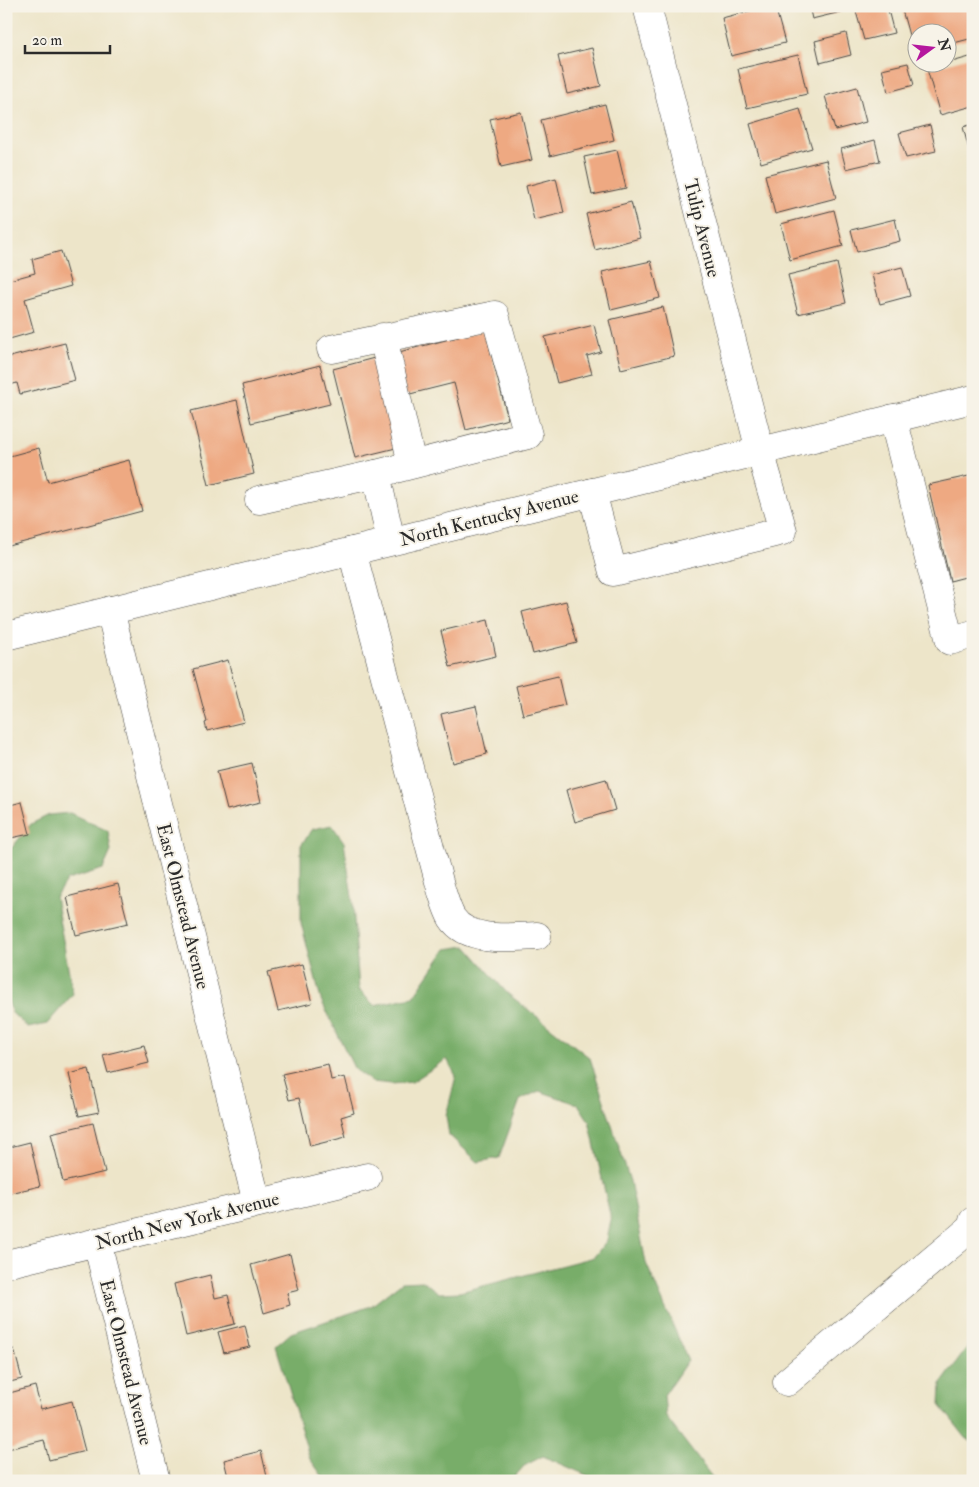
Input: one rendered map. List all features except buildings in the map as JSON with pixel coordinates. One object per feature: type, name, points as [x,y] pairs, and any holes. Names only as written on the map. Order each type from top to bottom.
[{"type":"street","name":"Tulip Avenue","points":[[592,492],[613,572],[783,531],[760,451],[646,6]]},
{"type":"street","points":[[259,500],[376,474],[528,435],[496,315],[331,349]]},
{"type":"street","points":[[384,337],[412,464]]},
{"type":"street","name":"North Kentucky Avenue","points":[[6,636],[973,398]]},
{"type":"street","points":[[893,418],[950,641],[973,634]]},
{"type":"street","points":[[376,474],[392,541]]},
{"type":"street","points":[[352,551],[440,889],[452,919],[469,933],[505,937],[537,936]]},
{"type":"street","name":"East Olmstead Avenue","points":[[110,610],[257,1203]]},
{"type":"street","name":"North New York Avenue","points":[[6,1264],[367,1177]]},
{"type":"street","points":[[787,1382],[972,1227],[973,1221]]},
{"type":"street","name":"East Olmstead Avenue","points":[[97,1242],[156,1481]]},
{"type":"green space","points":[[70,813],[108,831],[111,851],[103,869],[67,880],[55,897],[73,994],[47,1024],[28,1028],[12,1013],[6,995],[6,855],[31,824],[49,815]]},
{"type":"green space","points":[[332,825],[344,842],[353,904],[359,990],[374,1005],[413,997],[446,949],[466,946],[507,993],[590,1058],[630,1181],[646,1263],[688,1360],[664,1395],[666,1417],[715,1481],[600,1481],[543,1456],[524,1466],[511,1481],[326,1481],[310,1459],[276,1346],[291,1333],[371,1306],[402,1282],[423,1281],[439,1293],[460,1292],[594,1257],[607,1240],[611,1219],[589,1121],[578,1104],[539,1091],[520,1100],[499,1158],[478,1162],[449,1135],[446,1116],[456,1076],[447,1059],[412,1082],[392,1084],[372,1082],[355,1070],[321,1000],[301,923],[301,845],[313,829]]},
{"type":"green space","points":[[973,1332],[973,1443],[966,1438],[940,1405],[941,1384],[967,1348]]}]
